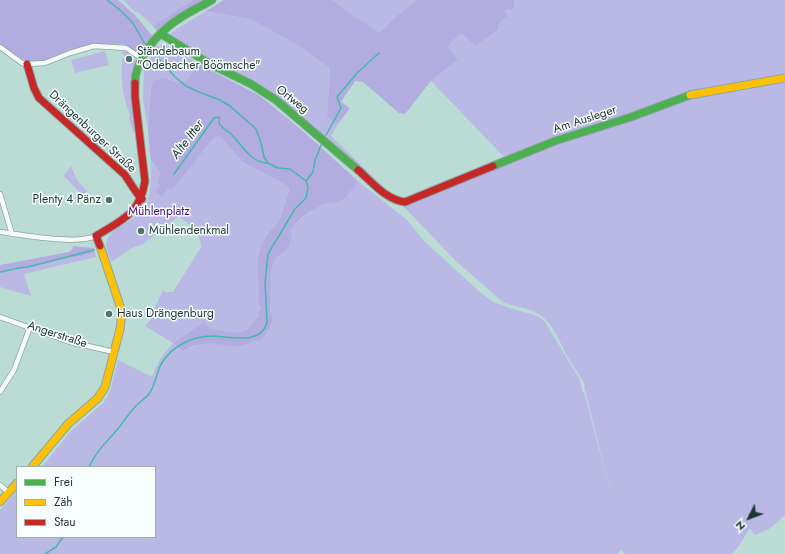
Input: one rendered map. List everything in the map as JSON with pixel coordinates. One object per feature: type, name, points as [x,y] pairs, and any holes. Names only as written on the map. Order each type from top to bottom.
[{"type":"street","points":[[0,232],[76,240],[87,239],[96,236],[131,213],[136,208],[142,198],[144,181],[135,87],[137,70],[143,56],[161,34],[174,22],[212,0]]},
{"type":"street","name":"Ortweg","points":[[161,34],[210,64],[251,84],[276,100],[332,146],[384,194],[396,202]]},
{"type":"street","points":[[0,47],[27,64],[45,62],[94,46],[126,48],[143,56]]},
{"type":"street","name":"Drängenburger Straße","points":[[27,64],[34,88],[39,98],[125,175],[142,198]]},
{"type":"street","name":"Am Ausleger","points":[[396,202],[412,199],[555,141],[631,117],[688,95],[785,78]]},
{"type":"street","points":[[0,194],[12,234]]},
{"type":"street","points":[[33,466],[68,424],[101,396],[105,387],[120,329],[122,312],[96,236]]},
{"type":"street","name":"Angerstraße","points":[[0,317],[70,342],[114,352]]},
{"type":"street","points":[[0,392],[14,370],[30,327]]},
{"type":"street","points":[[0,502],[16,484]]},
{"type":"street","points":[[0,485],[8,493]]},
{"type":"green space","points":[[123,0],[193,0],[153,26],[138,12],[136,13]]},
{"type":"green space","points":[[332,0],[417,0],[394,18],[379,33]]},
{"type":"green space","points":[[515,0],[785,0],[785,75],[645,109],[619,118],[591,125],[569,132],[505,158],[431,81],[458,60],[448,46],[461,33],[475,46],[498,24],[505,11],[516,2]]},
{"type":"green space","points":[[206,11],[250,19],[296,44],[330,68],[327,117],[338,124],[331,136],[396,199],[266,89],[224,68],[168,36]]},
{"type":"green space","name":"Mühlenplatz","points":[[150,41],[159,47],[163,43],[213,72],[260,96],[305,133],[349,174],[407,220],[424,241],[481,293],[492,301],[509,308],[538,316],[545,322],[580,380],[612,497],[584,386],[585,385],[567,356],[552,327],[544,318],[534,312],[503,302],[456,261],[402,205],[414,202],[566,140],[689,98],[785,80],[785,515],[769,529],[755,535],[751,529],[749,529],[741,543],[732,554],[625,554],[621,550],[618,554],[0,554],[0,510],[16,492],[16,538],[156,538],[156,466],[43,466],[70,432],[104,402],[110,391],[118,360],[152,377],[156,367],[173,343],[145,326],[156,313],[155,307],[163,290],[165,292],[173,292],[201,247],[197,233],[179,216],[143,244],[134,247],[111,262],[106,248],[108,238],[112,233],[135,218],[144,209],[149,197],[151,160],[160,172],[158,184],[160,186],[162,196],[168,189],[151,87],[148,130],[143,99],[144,69],[151,58],[142,51]],"holes":[[[321,192],[341,200],[328,203],[315,209],[295,222],[289,231],[284,252],[276,258],[271,269],[287,227]],[[271,269],[270,311],[273,321],[272,325],[259,340]],[[252,341],[235,345],[208,343],[183,351],[198,342]]]},
{"type":"green space","points":[[105,51],[109,65],[75,73],[71,60]]},
{"type":"green space","points":[[127,51],[136,61],[133,77],[139,152],[135,132],[133,132],[129,118],[130,115],[125,100],[123,87],[122,58],[125,58],[122,52]]},
{"type":"green space","points":[[71,166],[77,180],[87,191],[83,196],[64,176]]},
{"type":"green space","points":[[95,253],[96,257],[24,274],[31,296],[0,287],[0,273]]},
{"type":"shaded area","points":[[0,0],[118,0],[135,15],[154,38],[142,54],[122,44],[94,44],[69,50],[44,61],[22,59],[0,45]]},
{"type":"shaded area","points":[[193,0],[207,0],[172,20],[157,31],[153,26]]},
{"type":"shaded area","points":[[224,0],[332,0],[379,33],[394,18],[417,0],[515,0],[513,9],[508,9],[505,11],[507,16],[498,24],[498,29],[475,46],[461,33],[448,46],[458,60],[431,81],[405,114],[399,113],[363,82],[355,81],[341,102],[350,108],[338,124],[327,117],[330,68],[296,44],[250,19],[206,11]]},
{"type":"shaded area","points":[[197,63],[260,96],[305,133],[358,181],[344,199],[316,208],[296,223],[290,231],[292,236],[288,247],[276,258],[271,269],[270,311],[273,321],[261,340],[252,341],[245,345],[233,346],[208,343],[194,346],[183,351],[174,343],[203,323],[210,329],[243,332],[252,325],[259,316],[258,312],[261,308],[258,299],[259,255],[268,234],[280,219],[290,190],[287,185],[243,162],[219,136],[213,138],[173,189],[168,189],[162,197],[155,191],[160,186],[158,184],[160,172],[151,160],[150,155],[148,130],[151,87],[154,81],[165,78],[174,82],[185,81],[190,78]]},
{"type":"shaded area","points":[[73,246],[94,248],[95,253],[0,273],[0,265],[69,252],[72,250]]},
{"type":"waterway","points":[[107,0],[133,23],[146,46]]},
{"type":"waterway","points":[[90,466],[98,452],[130,413],[149,394],[162,363],[176,348],[187,341],[206,336],[244,338],[259,334],[264,329],[267,322],[265,283],[268,254],[295,209],[306,198],[308,187],[306,181],[290,169],[278,168],[268,163],[264,157],[256,129],[230,106],[220,100],[186,86],[175,77],[151,50]]},
{"type":"waterway","points":[[326,135],[341,108],[337,97],[357,73],[379,53]]},
{"type":"waterway","name":"Alte Itter","points":[[174,174],[214,118],[219,117],[220,125],[231,134],[251,156],[256,160],[267,163]]},
{"type":"waterway","points":[[306,181],[313,172],[315,160],[322,143]]},
{"type":"waterway","name":"Alte Itter","points":[[0,272],[28,267],[94,250]]},
{"type":"waterway","points":[[45,554],[56,547],[62,538]]},
{"type":"traffic: fast","points":[[135,83],[138,67],[146,51],[157,37],[179,18],[212,0]]},
{"type":"traffic: fast","points":[[161,34],[210,64],[251,84],[276,100],[358,170]]},
{"type":"traffic: fast","points":[[493,166],[555,141],[631,117],[690,95]]},
{"type":"traffic: slow","points":[[690,95],[785,78]]},
{"type":"traffic: slow","points":[[33,466],[68,424],[98,398],[105,387],[120,329],[122,312],[100,246]]},
{"type":"traffic: slow","points":[[0,502],[16,484]]},
{"type":"traffic: jam","points":[[27,64],[34,88],[39,98],[125,175],[142,199]]},
{"type":"traffic: jam","points":[[100,246],[96,236],[128,215],[134,209],[143,192],[145,181],[135,97],[135,83]]},
{"type":"traffic: jam","points":[[358,170],[385,194],[398,201],[405,202],[493,166]]},
{"type":"place","name":"Ständebaum \"Odebacher Böömsche\"","points":[[129,59]]},
{"type":"place","name":"Plenty 4 Pänz","points":[[109,200]]},
{"type":"place","name":"Mühlendenkmal","points":[[141,231]]},
{"type":"place","name":"Haus Drängenburg","points":[[109,314]]}]
